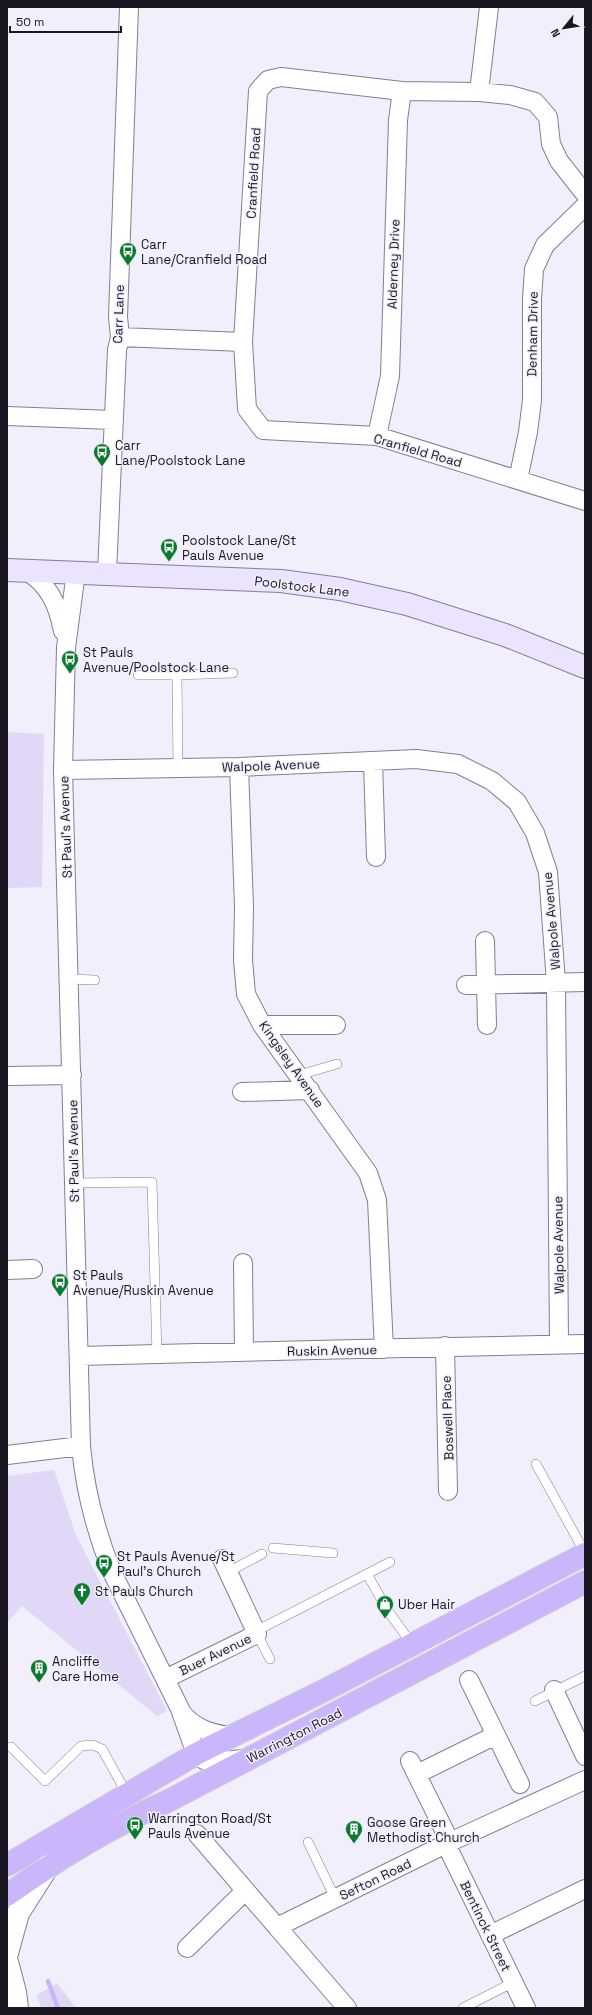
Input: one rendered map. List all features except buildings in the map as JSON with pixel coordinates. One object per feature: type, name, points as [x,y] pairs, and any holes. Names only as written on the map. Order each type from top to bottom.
[{"type":"highway","name":"Warrington Road","points":[[7,1864],[229,1736],[412,1644],[585,1553]]},
{"type":"highway","name":"Warrington Road","points":[[7,1895],[48,1866],[123,1821],[170,1800],[584,1583]]},
{"type":"main road","name":"Poolstock Lane","points":[[16,570],[281,581],[340,589],[407,604],[505,635],[585,666]]},
{"type":"street","name":"Carr Lane","points":[[107,573],[113,420],[117,350],[120,337],[118,310],[129,7]]},
{"type":"street","points":[[479,92],[489,7]]},
{"type":"street","name":"Cranfield Road","points":[[585,194],[559,161],[551,144],[548,117],[535,102],[510,95],[479,92],[402,91],[281,77],[268,80],[258,92],[243,342],[247,409],[263,430],[377,436],[585,501]]},
{"type":"street","name":"Alderney Drive","points":[[377,436],[390,376],[398,120],[402,91]]},
{"type":"street","name":"Denham Drive","points":[[518,480],[528,432],[532,400],[532,299],[534,269],[545,245],[585,206]]},
{"type":"street","points":[[120,337],[243,342]]},
{"type":"street","points":[[7,416],[113,420]]},
{"type":"street","points":[[16,570],[42,582],[50,591],[60,615],[66,648]]},
{"type":"street","name":"St Paul's Avenue","points":[[76,572],[66,648],[63,770],[70,979],[81,1446],[87,1493],[96,1531],[112,1572],[180,1709],[196,1754]]},
{"type":"street","name":"Walpole Avenue","points":[[63,770],[239,767],[416,758],[458,764],[492,781],[517,802],[535,833],[548,872],[556,983],[559,1344]]},
{"type":"street","points":[[373,761],[376,858]]},
{"type":"street","name":"Kingsley Avenue","points":[[239,767],[244,907],[243,960],[246,994],[262,1024],[368,1173],[377,1200],[384,1349]]},
{"type":"street","points":[[485,941],[487,1025]]},
{"type":"street","points":[[466,985],[585,982]]},
{"type":"street","points":[[262,1024],[336,1025]]},
{"type":"street","points":[[7,1076],[72,1075]]},
{"type":"street","points":[[242,1092],[310,1090]]},
{"type":"street","points":[[243,1263],[244,1352]]},
{"type":"street","points":[[7,1270],[33,1269]]},
{"type":"street","name":"Ruskin Avenue","points":[[79,1356],[384,1349],[445,1346],[585,1344]]},
{"type":"street","name":"Boswell Place","points":[[445,1346],[448,1491]]},
{"type":"street","points":[[7,1455],[81,1446]]},
{"type":"street","name":"Buer Avenue","points":[[165,1679],[256,1632],[225,1566]]},
{"type":"street","points":[[469,1680],[520,1784]]},
{"type":"street","points":[[554,1690],[585,1756]]},
{"type":"street","name":"St Paul's Avenue","points":[[180,1709],[186,1718],[201,1729],[229,1736]]},
{"type":"street","name":"Bentinck Street","points":[[496,1735],[414,1768],[490,1935],[526,2008]]},
{"type":"street","points":[[196,1754],[204,1760],[214,1762],[250,1758]]},
{"type":"street","name":"Sefton Road","points":[[278,1927],[448,1843],[585,1780]]},
{"type":"street","points":[[197,1834],[245,1891],[278,1927],[344,2007]]},
{"type":"street","points":[[7,1953],[18,1913],[48,1866]]},
{"type":"street","points":[[490,1935],[585,1889]]},
{"type":"street","points":[[187,1948],[245,1891]]},
{"type":"street","points":[[7,1962],[15,1992],[17,2008]]},
{"type":"street","points":[[7,2002],[13,2008]]},
{"type":"lane","points":[[138,674],[177,675],[233,673]]},
{"type":"lane","points":[[177,675],[178,767]]},
{"type":"lane","points":[[70,979],[95,980]]},
{"type":"lane","points":[[299,1075],[336,1064]]},
{"type":"lane","points":[[74,1183],[152,1182],[157,1354]]},
{"type":"lane","points":[[536,1464],[585,1553]]},
{"type":"lane","points":[[274,1548],[333,1553]]},
{"type":"lane","points":[[225,1566],[262,1554]]},
{"type":"lane","points":[[270,1659],[256,1632],[390,1562]]},
{"type":"lane","points":[[367,1574],[388,1611],[412,1644]]},
{"type":"lane","points":[[535,1701],[554,1690],[585,1676]]},
{"type":"lane","points":[[11,1747],[45,1782],[81,1746],[93,1745],[102,1749],[127,1794]]},
{"type":"lane","points":[[308,1842],[335,1898]]},
{"type":"lane","points":[[463,2008],[514,1982]]},
{"type":"shaded area","points":[[7,732],[44,734],[42,887],[7,888]]},
{"type":"shaded area","points":[[54,1470],[76,1535],[167,1711],[157,1716],[22,1606],[7,1623],[7,1476]]},
{"type":"shaded area","points":[[57,1983],[76,2008],[41,2008],[37,1995]]},
{"type":"waterway","points":[[48,1981],[58,2008]]},
{"type":"place","name":"Carr Lane/Cranfield Road","points":[[128,266]]},
{"type":"place","name":"Carr Lane/Poolstock Lane","points":[[102,467]]},
{"type":"place","name":"Poolstock Lane/St Pauls Avenue","points":[[169,562]]},
{"type":"place","name":"St Pauls Avenue/Poolstock Lane","points":[[70,674]]},
{"type":"place","name":"St Pauls Avenue/Ruskin Avenue","points":[[60,1297]]},
{"type":"place","name":"St Pauls Avenue/St Paul's Church","points":[[104,1578]]},
{"type":"place","name":"St Pauls Church","points":[[82,1606]]},
{"type":"place","name":"Uber Hair","points":[[385,1619]]},
{"type":"place","name":"Ancliffe Care Home","points":[[39,1683]]},
{"type":"place","name":"Warrington Road/St Pauls Avenue","points":[[135,1840]]},
{"type":"place","name":"Goose Green Methodist Church","points":[[354,1844]]}]
